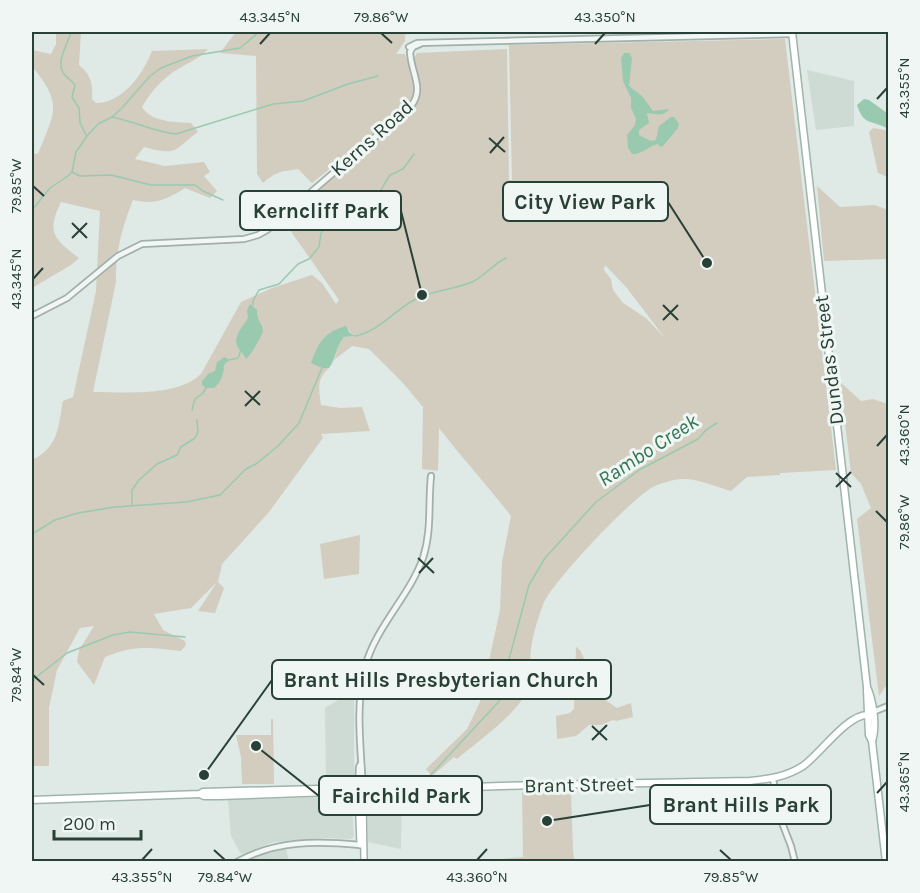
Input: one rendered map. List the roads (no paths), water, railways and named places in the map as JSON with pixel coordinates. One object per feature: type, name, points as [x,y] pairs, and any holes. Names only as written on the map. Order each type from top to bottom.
[{"type":"main road","name":"Dundas Street","points":[[792,33],[874,734],[872,741],[886,861]]},
{"type":"main road","name":"Brant Street","points":[[200,794],[212,796],[338,793],[392,787],[396,789],[750,782],[773,779],[794,771],[809,761],[850,723],[857,722],[870,713]]},
{"type":"main road","name":"Brant Street","points":[[32,800],[226,791],[361,790]]},
{"type":"main road","points":[[361,790],[358,809],[362,861]]},
{"type":"main road","points":[[361,790],[362,861]]},
{"type":"main road","points":[[338,793],[351,797],[358,809]]},
{"type":"street","name":"Kerns Road","points":[[32,316],[61,301],[118,256],[142,244],[244,239],[258,235],[284,217],[411,106],[416,99],[418,89],[410,48],[420,44],[792,33]]},
{"type":"street","points":[[361,790],[360,693],[366,666],[373,644],[409,587],[422,558],[430,521],[431,476]]},
{"type":"street","points":[[870,713],[888,706]]},
{"type":"street","points":[[773,779],[779,813],[792,846],[795,861]]},
{"type":"street","points":[[237,861],[259,851],[289,843],[333,842],[360,845]]},
{"type":"waterway","points":[[71,32],[61,64],[65,75],[75,85],[72,97],[79,108],[80,123],[86,135]]},
{"type":"waterway","points":[[32,210],[50,188],[72,172],[76,152],[87,136],[98,124],[112,117],[122,108],[150,76],[161,68],[192,56],[240,48],[259,32]]},
{"type":"waterway","points":[[112,117],[176,134],[273,104],[303,101],[348,84],[378,76]]},
{"type":"waterway","points":[[253,305],[259,290],[279,284],[298,264],[309,259],[319,247],[321,233],[333,219],[355,204],[372,199],[379,193],[390,175],[403,169],[414,154]]},
{"type":"waterway","points":[[72,172],[80,176],[111,175],[151,185],[195,185],[223,200]]},
{"type":"waterway","points":[[355,336],[371,330],[407,304],[421,297],[472,282],[506,258]]},
{"type":"waterway","points":[[229,360],[238,358],[241,350]]},
{"type":"waterway","points":[[32,534],[55,520],[78,513],[115,507],[186,502],[220,495],[246,469],[278,446],[299,423],[322,368]]},
{"type":"waterway","points":[[192,410],[195,399],[206,388]]},
{"type":"waterway","points":[[132,505],[132,490],[139,480],[157,464],[177,455],[181,447],[195,438],[198,432],[197,420]]},
{"type":"waterway","name":"Rambo Creek","points":[[426,780],[503,697],[508,663],[529,585],[545,558],[596,502],[639,470],[698,439],[717,423]]},
{"type":"waterway","points":[[32,685],[35,678],[67,653],[113,635],[130,632],[185,637]]},
{"type":"waterway","points":[[527,862],[532,860]]},
{"type":"place","name":"City View Park","points":[[707,263]]},
{"type":"place","name":"Kerncliff Park","points":[[422,295]]},
{"type":"place","name":"Fairchild Park","points":[[256,746]]},
{"type":"place","name":"Brant Hills Presbyterian Church","points":[[204,775]]},
{"type":"place","name":"Brant Hills Park","points":[[547,821]]}]
